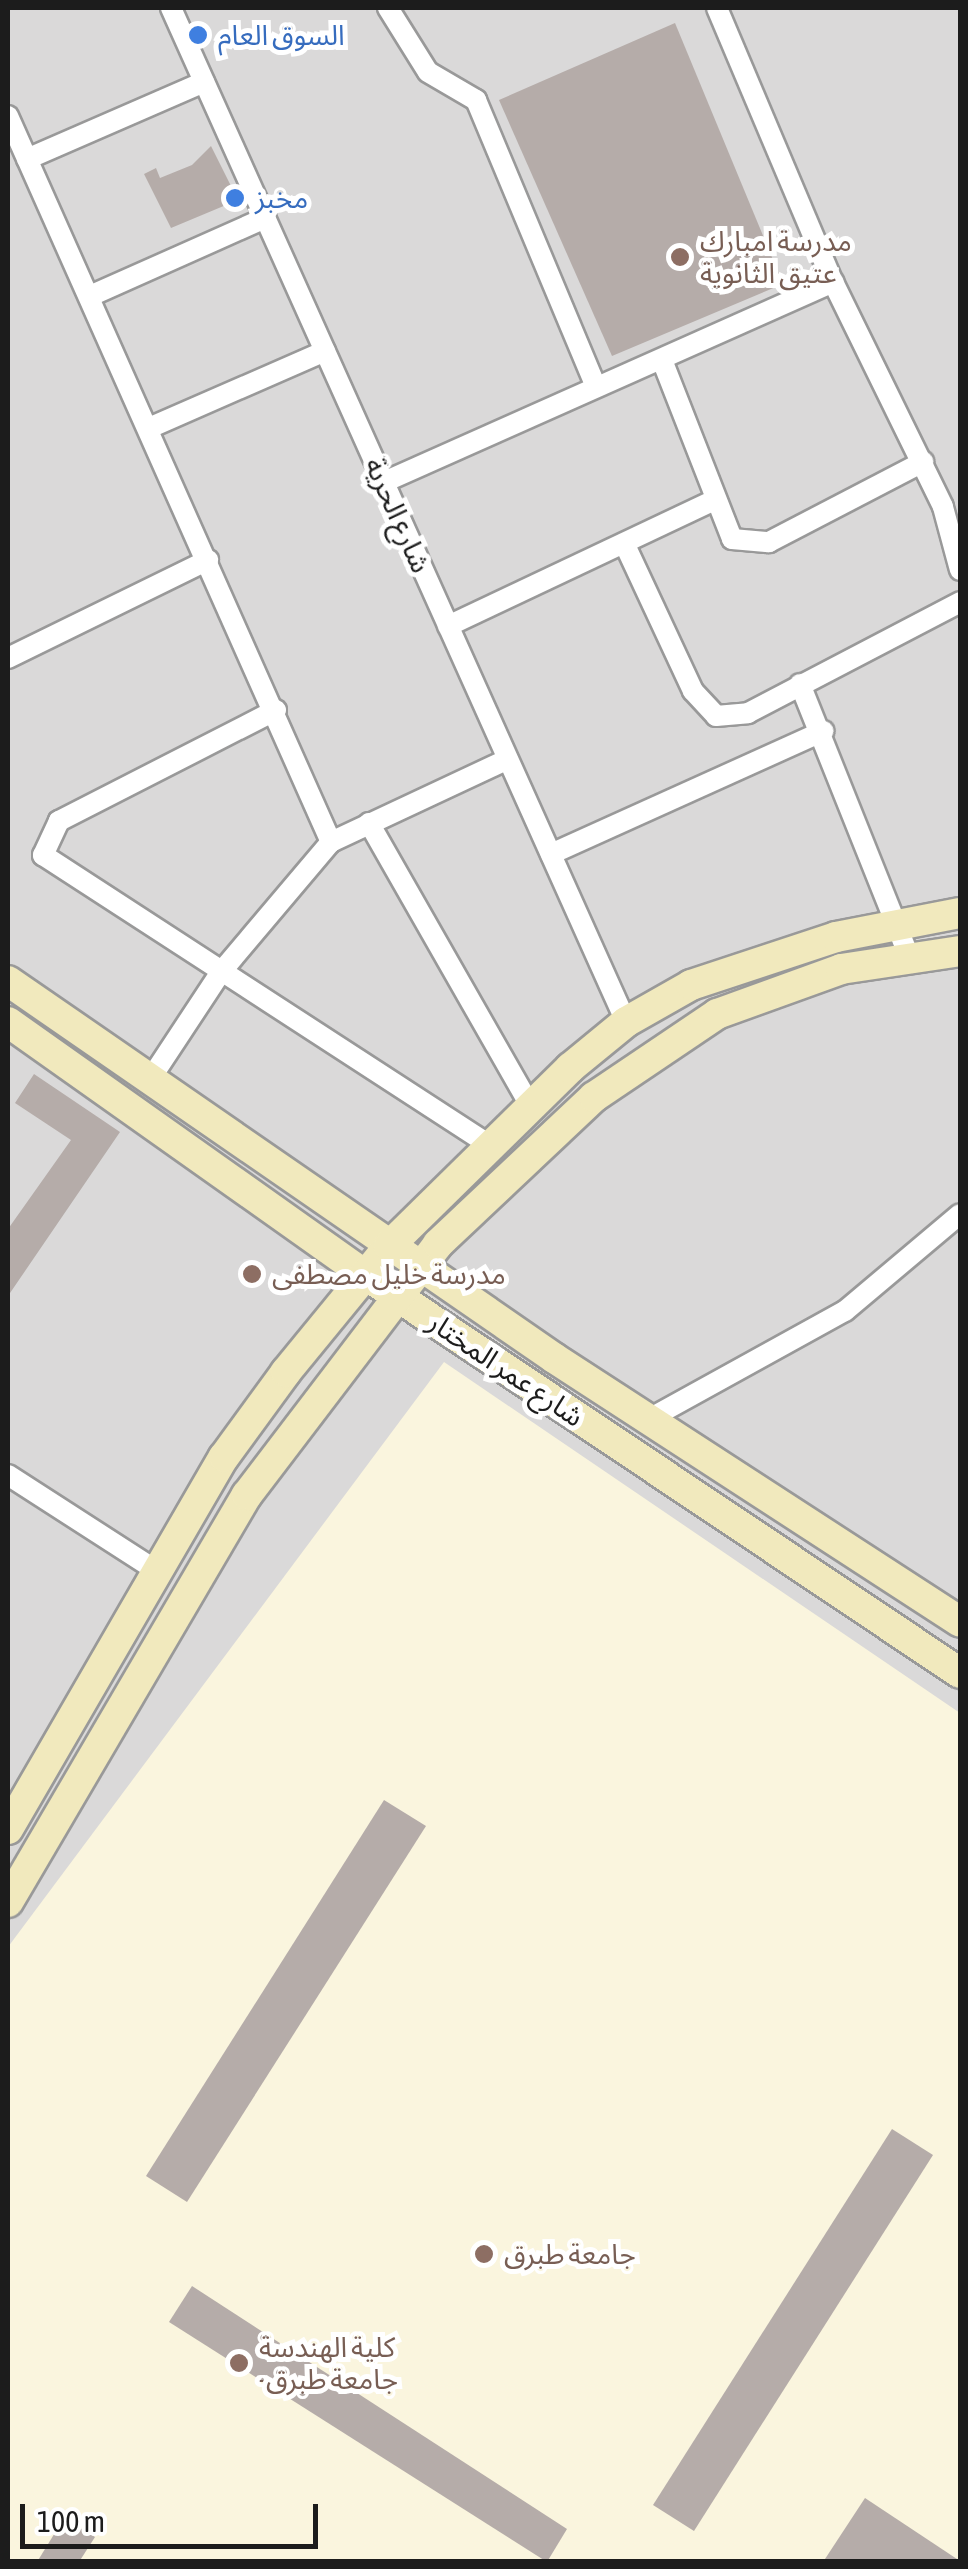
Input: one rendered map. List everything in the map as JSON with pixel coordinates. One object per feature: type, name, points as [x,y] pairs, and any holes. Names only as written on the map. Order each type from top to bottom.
[{"type":"street","name":"شارع الحرية","points":[[170,8],[626,1022]]},
{"type":"street","points":[[388,8],[428,72],[476,100],[596,387]]},
{"type":"street","points":[[717,8],[834,282],[923,462],[952,506],[960,570]]},
{"type":"street","points":[[27,159],[204,82]]},
{"type":"street","points":[[8,116],[276,710],[331,842]]},
{"type":"street","points":[[90,296],[265,218]]},
{"type":"street","points":[[384,482],[834,282]]},
{"type":"street","points":[[149,428],[325,352]]},
{"type":"street","points":[[662,360],[716,484],[713,501],[732,540],[769,542],[923,462]]},
{"type":"street","points":[[448,626],[713,501]]},
{"type":"street","points":[[625,545],[704,706],[732,716],[960,602]]},
{"type":"street","points":[[8,658],[208,560]]},
{"type":"street","points":[[800,684],[824,731],[909,957]]},
{"type":"street","points":[[276,710],[120,786],[59,821],[42,843],[55,866],[491,1146]]},
{"type":"street","points":[[551,854],[824,731]]},
{"type":"street","points":[[151,1078],[221,972],[331,842],[508,760]]},
{"type":"street","points":[[370,823],[531,1107]]},
{"type":"street","points":[[8,1828],[224,1457],[388,1246],[531,1107],[626,1022],[691,985],[784,951],[960,913]]},
{"type":"street","points":[[8,1902],[247,1495],[418,1266],[557,1127],[688,1031],[778,988],[909,957],[960,951]]},
{"type":"street","name":"شارع عمر المختار","points":[[8,981],[388,1246],[960,1622]]},
{"type":"street","name":"شارع عمر المختار","points":[[8,1022],[364,1274],[960,1673]]},
{"type":"street","points":[[649,1419],[845,1311],[960,1214]]},
{"type":"street","points":[[8,1475],[157,1571]]},
{"type":"shaded area","points":[[8,8],[960,8],[960,2561],[8,2561]]},
{"type":"shaded area","name":"جامعة طبرق","points":[[444,1362],[960,1713],[960,2561],[8,2561],[8,1947]]},
{"type":"building","points":[[675,23],[783,284],[612,356],[499,100]]},
{"type":"building","points":[[211,146],[238,200],[171,228],[144,174],[156,168],[160,178],[192,165]]},
{"type":"building","points":[[34,1074],[120,1132],[8,1296],[8,1229],[71,1140],[15,1103]]},
{"type":"building","points":[[384,1800],[426,1826],[187,2202],[146,2176]]},
{"type":"building","points":[[892,2129],[933,2155],[694,2531],[653,2505]]},
{"type":"building","points":[[192,2286],[567,2529],[547,2562],[169,2322]]},
{"type":"building","points":[[865,2498],[960,2561],[960,2562],[823,2562]]},
{"type":"building","points":[[64,2518],[95,2537],[79,2562],[37,2562]]},
{"type":"place","name":"السوق العام","points":[[198,35]]},
{"type":"place","name":"مخبز","points":[[235,198]]},
{"type":"place","name":"مدرسة امبارك عتيق الثانوية","points":[[680,257]]},
{"type":"place","name":"مدرسة خليل مصطفى","points":[[252,1274]]},
{"type":"place","name":"جامعة طبرق","points":[[484,2254]]},
{"type":"place","name":"كلية الهندسة -جامعة طبرق","points":[[239,2363]]}]
